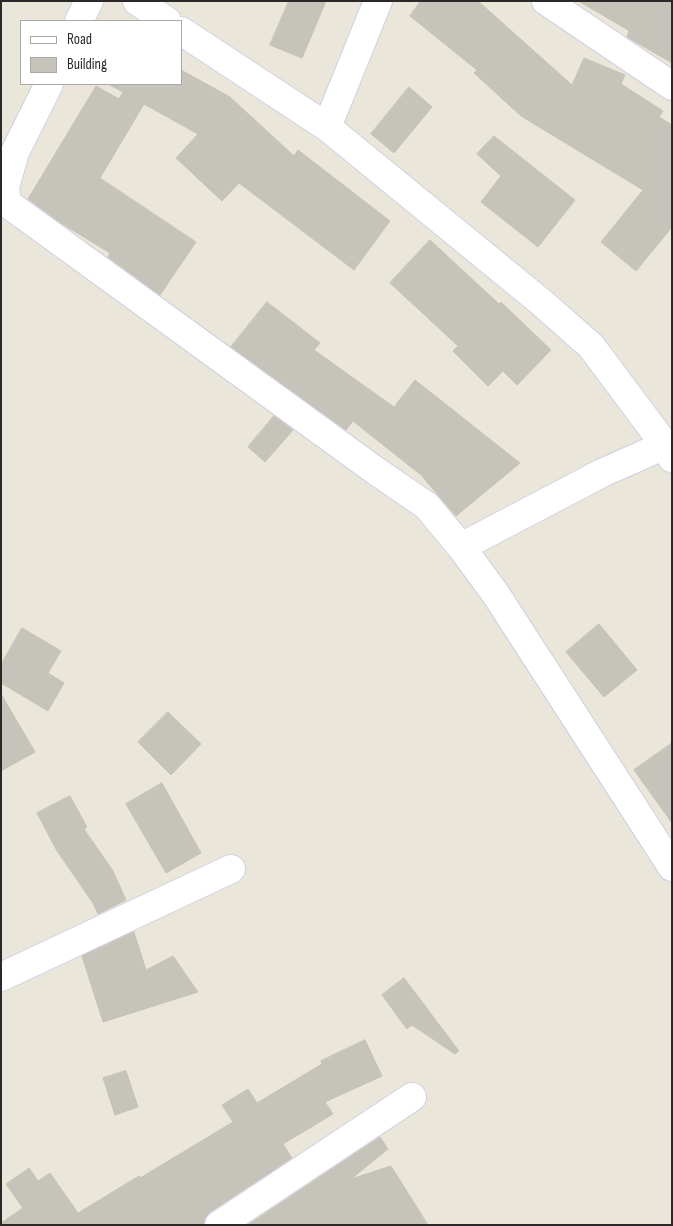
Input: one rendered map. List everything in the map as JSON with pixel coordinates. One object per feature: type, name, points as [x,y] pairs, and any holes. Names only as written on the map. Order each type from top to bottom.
[{"type":"street","points":[[80,20],[89,1]]},
{"type":"street","points":[[137,1],[166,20]]},
{"type":"street","points":[[327,127],[378,1]]},
{"type":"street","points":[[546,1],[672,86]]},
{"type":"street","points":[[182,32],[327,127],[533,296],[591,346],[669,449],[602,473],[460,547]]},
{"type":"street","points":[[48,85],[15,152],[5,187],[7,203],[427,506],[495,593],[672,867]]},
{"type":"street","points":[[1,977],[231,869]]},
{"type":"street","points":[[219,1225],[412,1097]]},
{"type":"building","points":[[289,1],[326,1],[302,58],[270,45]]},
{"type":"building","points":[[421,1],[478,1],[572,85],[584,58],[625,75],[621,84],[663,111],[659,117],[672,125],[672,227],[636,271],[601,242],[643,190],[521,116],[474,73],[477,70],[410,16]]},
{"type":"building","points":[[579,1],[672,1],[672,63],[627,37],[629,31]]},
{"type":"building","points":[[182,71],[230,97],[294,156],[298,150],[390,221],[354,270],[239,183],[222,201],[176,158],[198,134],[144,104],[100,178],[196,242],[160,295],[108,257],[110,253],[61,223],[28,199],[96,86],[119,99],[123,92],[110,85],[182,85]]},
{"type":"building","points":[[409,87],[432,107],[394,153],[371,134]]},
{"type":"building","points":[[494,136],[575,200],[538,247],[481,202],[501,176],[477,154]]},
{"type":"building","points":[[430,240],[499,304],[501,302],[551,350],[517,385],[503,371],[488,386],[453,351],[458,346],[390,283]]},
{"type":"building","points":[[267,302],[320,343],[314,350],[394,407],[415,380],[520,463],[456,516],[421,475],[353,421],[346,430],[231,347]]},
{"type":"building","points":[[274,416],[293,430],[265,462],[248,447]]},
{"type":"building","points":[[599,624],[637,670],[604,697],[566,652]]},
{"type":"building","points":[[22,628],[61,651],[48,673],[64,683],[48,711],[1,683],[1,665]]},
{"type":"building","points":[[1,694],[35,752],[1,771]]},
{"type":"building","points":[[168,712],[201,744],[171,775],[138,742]]},
{"type":"building","points":[[672,743],[672,823],[634,770]]},
{"type":"building","points":[[162,783],[201,853],[166,873],[126,804]]},
{"type":"building","points":[[70,796],[87,827],[84,829],[113,871],[126,900],[98,914],[93,903],[57,851],[37,813]]},
{"type":"building","points":[[134,932],[146,970],[173,956],[198,992],[103,1022],[82,956]]},
{"type":"building","points":[[404,978],[459,1051],[455,1054],[412,1025],[407,1029],[382,995]]},
{"type":"building","points":[[365,1040],[382,1076],[325,1102],[333,1114],[283,1144],[292,1158],[210,1212],[205,1218],[204,1225],[1,1225],[1,1223],[23,1208],[6,1184],[29,1168],[38,1181],[50,1173],[78,1213],[233,1122],[222,1105],[248,1089],[257,1103],[322,1064],[321,1061]]},
{"type":"building","points":[[126,1071],[138,1107],[115,1115],[103,1078]]},
{"type":"building","points":[[380,1137],[388,1149],[351,1179],[391,1166],[428,1225],[248,1225]]}]
